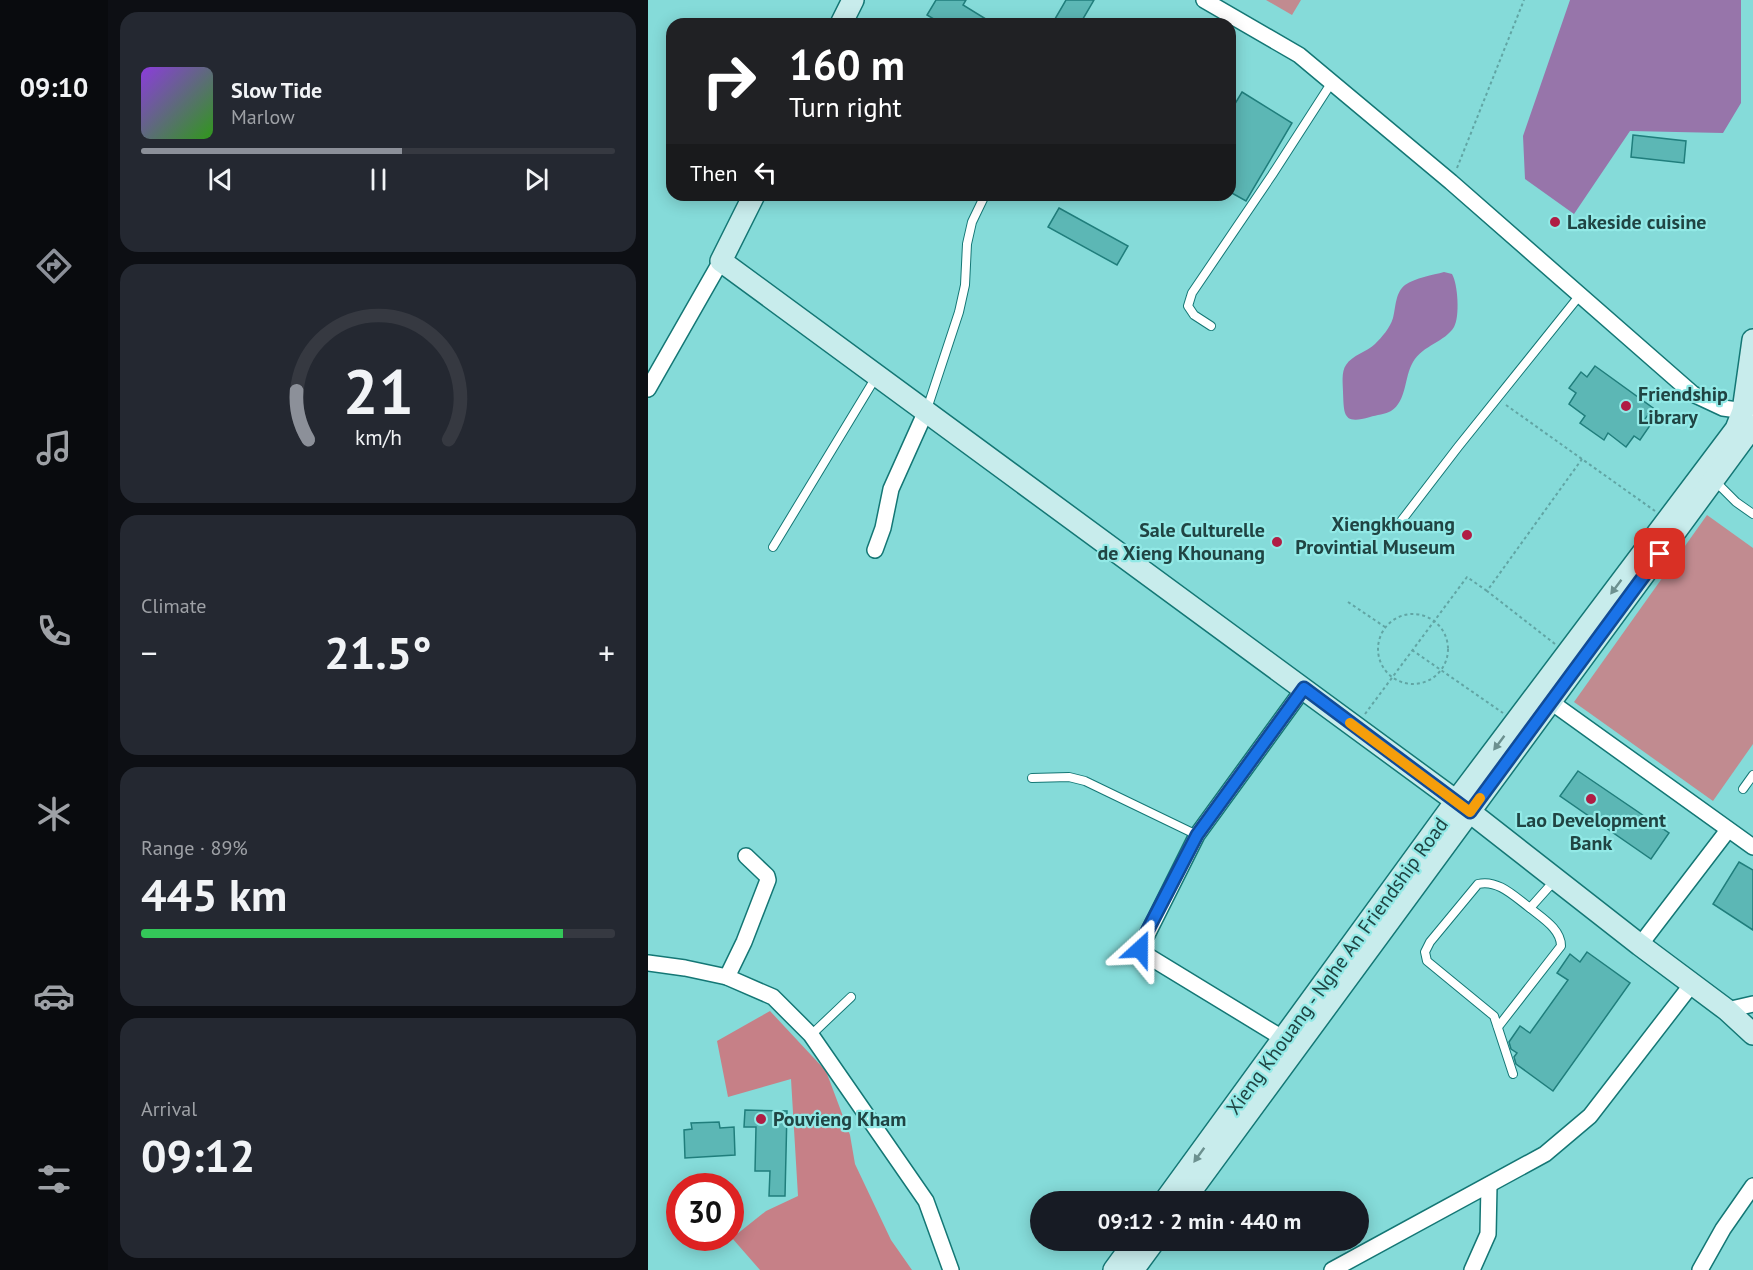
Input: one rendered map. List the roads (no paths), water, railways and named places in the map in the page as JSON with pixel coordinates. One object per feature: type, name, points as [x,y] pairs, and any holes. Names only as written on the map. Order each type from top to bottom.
[{"type":"street","points":[[844,18],[853,0]]},
{"type":"street","points":[[1204,0],[1235,18]]},
{"type":"street","points":[[1236,19],[1299,55],[1332,82],[1451,182],[1693,394],[1723,408],[1750,416]]},
{"type":"street","points":[[648,389],[721,261],[751,201]]},
{"type":"street","points":[[721,261],[1463,806],[1727,1010],[1753,1034]]},
{"type":"street","name":"Xieng Khouang - Nghe An Friendship Road","points":[[1172,1191],[1284,1039],[1463,806],[1551,702],[1715,481],[1750,416],[1753,340]]},
{"type":"street","points":[[875,550],[883,528],[891,489],[926,411]]},
{"type":"street","name":"Xieng Khouang - Nghe An Friendship Road","points":[[1191,1191],[1463,806],[1515,722],[1736,429],[1750,416]]},
{"type":"street","points":[[1284,1039],[1143,953],[1140,949],[1197,835],[1304,688]]},
{"type":"street","points":[[1551,702],[1753,847]]},
{"type":"street","points":[[1640,945],[1728,830]]},
{"type":"street","points":[[727,977],[744,942],[768,880],[767,876],[746,856]]},
{"type":"street","points":[[648,963],[727,977],[773,997],[811,1035],[926,1202],[951,1270]]},
{"type":"street","points":[[1332,1270],[1545,1154],[1590,1116],[1692,984]]},
{"type":"street","points":[[1727,1010],[1753,1004]]},
{"type":"street","points":[[1472,1270],[1488,1234],[1489,1185]]},
{"type":"street","points":[[1700,1270],[1723,1229],[1753,1186]]},
{"type":"street","points":[[1114,1270],[1128,1251]]},
{"type":"street","points":[[1133,1270],[1147,1251]]},
{"type":"lane","points":[[1211,326],[1194,315],[1188,306],[1192,293],[1332,82]]},
{"type":"lane","points":[[926,411],[961,303],[965,285],[967,244],[972,222],[982,201]]},
{"type":"lane","points":[[1402,520],[1580,295]]},
{"type":"lane","points":[[773,547],[877,375]]},
{"type":"lane","points":[[1715,481],[1736,502],[1753,514]]},
{"type":"lane","points":[[1743,789],[1753,775]]},
{"type":"lane","points":[[1032,778],[1069,777],[1085,781],[1197,835]]},
{"type":"lane","points":[[1530,908],[1556,879]]},
{"type":"lane","points":[[1498,1027],[1561,946],[1561,938],[1530,908],[1495,884],[1487,882],[1478,884],[1430,942],[1425,952],[1427,961],[1494,1016],[1513,1074]]},
{"type":"lane","points":[[811,1035],[851,998]]},
{"type":"place","name":"Lakeside cuisine","points":[[1555,222]]},
{"type":"place","name":"Friendship Library","points":[[1626,406]]},
{"type":"place","name":"Xiengkhouang Provintial Museum","points":[[1467,535]]},
{"type":"place","name":"Sale Culturelle de Xieng Khounang","points":[[1277,542]]},
{"type":"place","name":"Lao Development Bank","points":[[1591,799]]},
{"type":"place","name":"Pouvieng Kham","points":[[761,1119]]}]
